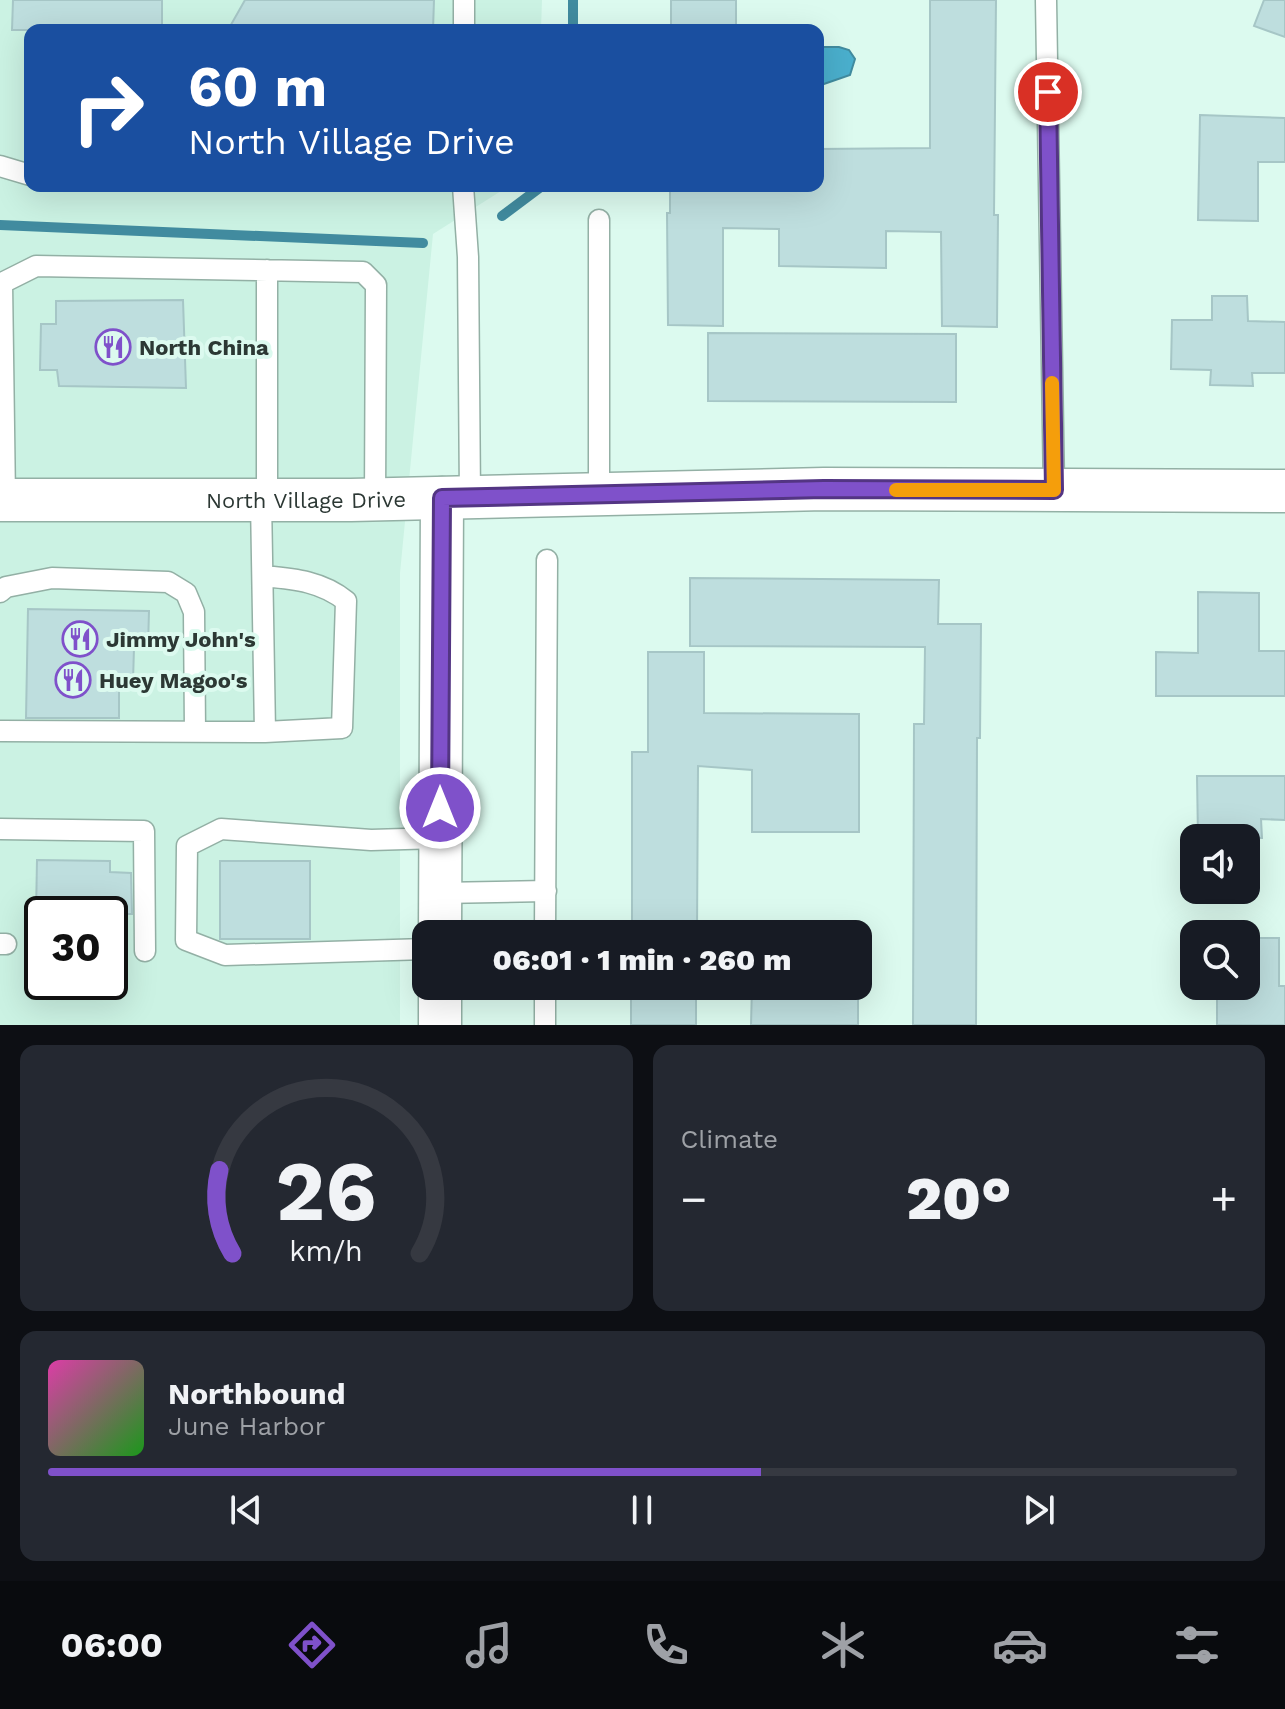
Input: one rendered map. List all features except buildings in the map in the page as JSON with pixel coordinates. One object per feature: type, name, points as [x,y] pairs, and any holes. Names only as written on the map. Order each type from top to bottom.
[{"type":"street","name":"North Village Drive","points":[[2,500],[456,498],[824,489],[1285,491]]},
{"type":"street","points":[[440,920],[439,838],[456,498]]},
{"type":"street","points":[[440,1000],[440,1025]]},
{"type":"lane","points":[[464,0],[464,24]]},
{"type":"lane","points":[[1046,0],[1054,490]]},
{"type":"lane","points":[[0,166],[24,173]]},
{"type":"lane","points":[[456,498],[468,257],[463,192]]},
{"type":"lane","points":[[599,220],[599,494]]},
{"type":"lane","points":[[2,500],[2,283],[36,266],[363,272],[376,285],[375,499]]},
{"type":"lane","points":[[265,732],[263,576],[267,270]]},
{"type":"lane","points":[[545,920],[547,560]]},
{"type":"lane","points":[[1,730],[265,732],[342,728],[346,601],[332,589],[307,581],[263,576]]},
{"type":"lane","points":[[0,592],[6,587],[52,578],[168,582],[186,593],[194,612],[195,732]]},
{"type":"lane","points":[[0,829],[144,831],[145,951]]},
{"type":"lane","points":[[412,949],[225,955],[186,940],[187,846],[221,829],[371,840],[439,838]]},
{"type":"lane","points":[[440,893],[546,891]]},
{"type":"lane","points":[[545,1000],[545,1025]]},
{"type":"shaded area","points":[[0,0],[542,0],[541,24],[24,24],[24,192],[500,192],[433,234],[400,573],[400,1025],[0,1025]]},
{"type":"water","points":[[824,47],[849,50],[855,59],[850,75],[824,84]]},
{"type":"waterway","points":[[573,0],[573,24]]},
{"type":"waterway","points":[[502,216],[534,192]]},
{"type":"waterway","points":[[0,225],[423,243]]},
{"type":"slow traffic","points":[[896,490],[1054,490],[1052,383]]},
{"type":"place","name":"North China","points":[[113,347]]},
{"type":"place","name":"Jimmy John's","points":[[80,639]]},
{"type":"place","name":"Huey Magoo's","points":[[73,680]]},
{"type":"route","points":[[440,808],[442,498],[824,489],[1054,490],[1048,92]]}]
